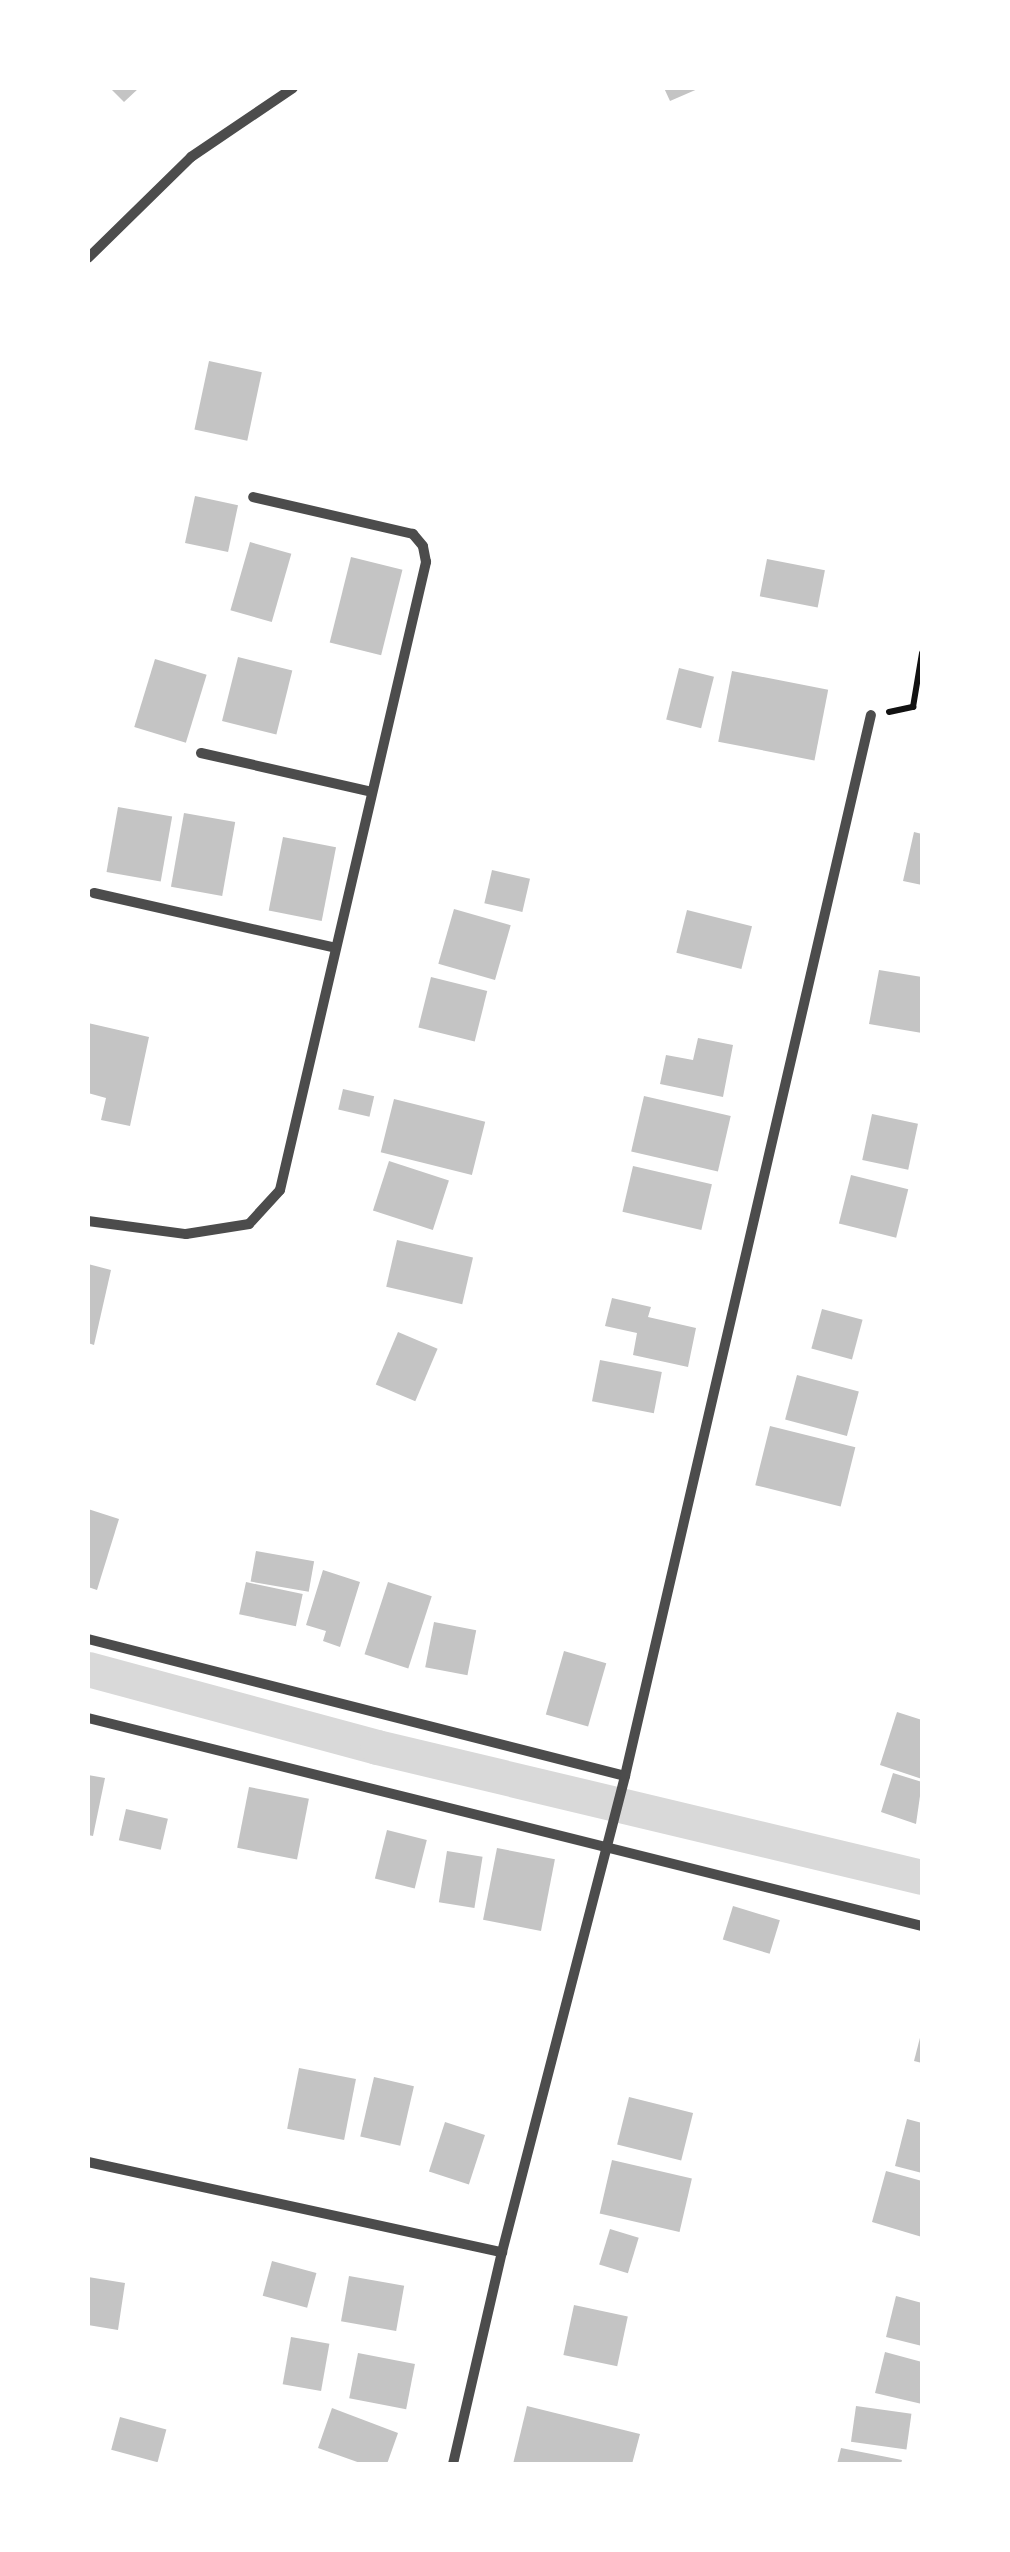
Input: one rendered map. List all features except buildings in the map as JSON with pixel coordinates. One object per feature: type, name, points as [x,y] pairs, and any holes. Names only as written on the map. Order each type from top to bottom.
[{"type":"street","points":[[88,258],[92,249],[190,157],[294,88]]},
{"type":"street","points":[[88,1221],[186,1234],[249,1224],[280,1190],[426,562],[424,546],[414,534],[253,497]]},
{"type":"street","points":[[453,2464],[502,2252],[625,1776],[871,715]]},
{"type":"street","points":[[201,753],[372,792]]},
{"type":"street","points":[[94,893],[336,948]]},
{"type":"street","points":[[88,1639],[625,1776]]},
{"type":"street","points":[[88,1718],[922,1926]]},
{"type":"street","points":[[88,2162],[502,2252]]},
{"type":"path","points":[[871,715],[913,707],[922,653]]},
{"type":"waterway","points":[[88,1669],[377,1747],[922,1877]]}]
